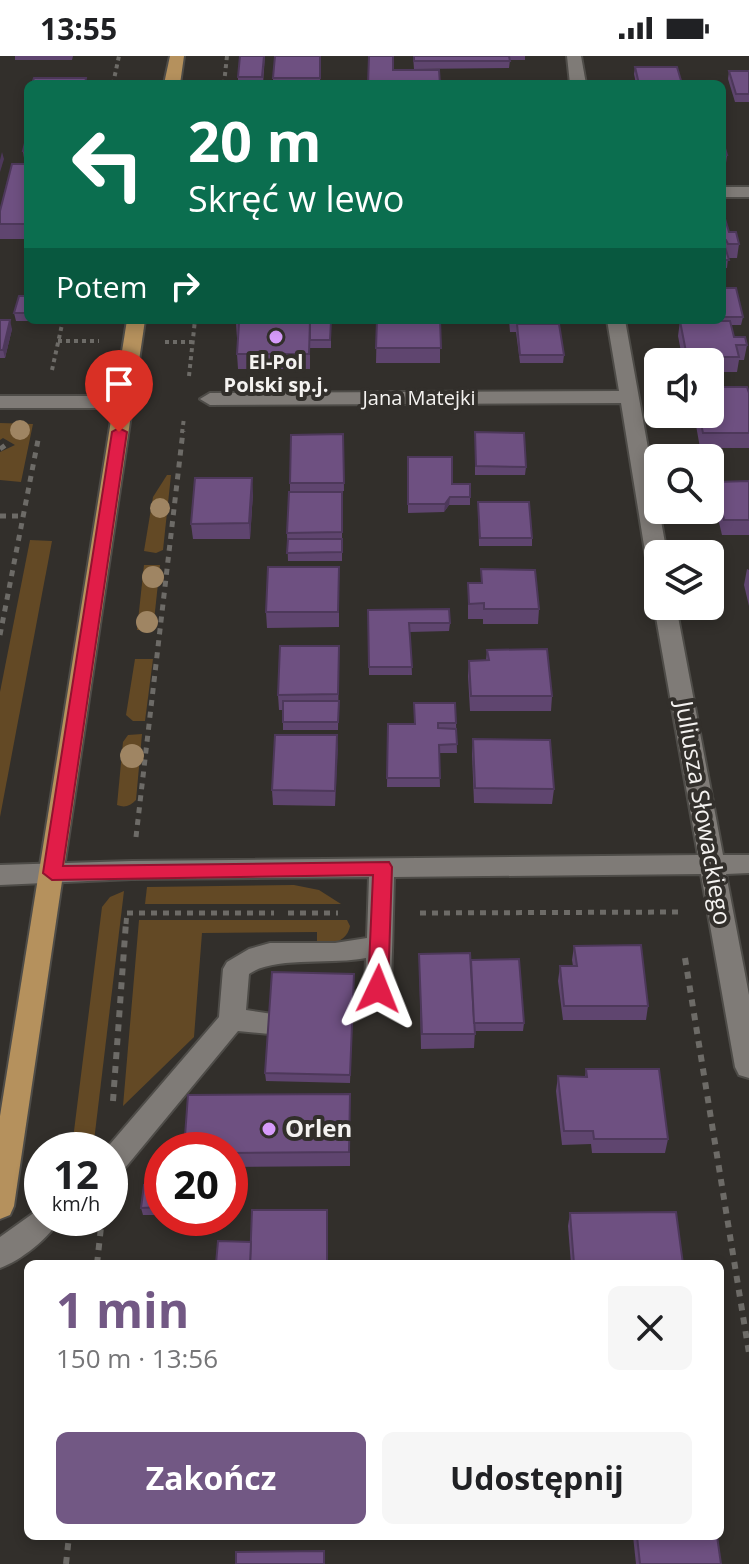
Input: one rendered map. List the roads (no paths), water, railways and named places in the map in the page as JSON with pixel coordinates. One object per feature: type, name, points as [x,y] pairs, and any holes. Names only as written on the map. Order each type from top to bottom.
[{"type":"main road","points":[[173,80],[177,56]]},
{"type":"main road","points":[[0,1206],[135,324]]},
{"type":"street","points":[[574,56],[577,80]]},
{"type":"street","points":[[726,192],[749,192]]},
{"type":"street","points":[[617,324],[654,540]]},
{"type":"street","name":"Jana Matejki","points":[[210,399],[628,397]]},
{"type":"street","points":[[0,402],[124,402]]},
{"type":"street","name":"Juliusza Słowackiego","points":[[668,620],[749,1067]]},
{"type":"street","points":[[0,875],[749,864]]},
{"type":"street","points":[[353,1009],[378,989],[382,867]]},
{"type":"street","points":[[128,1144],[232,1020],[236,969],[247,959],[271,952],[335,953],[380,946]]},
{"type":"street","points":[[232,1020],[270,1023]]},
{"type":"street","points":[[0,1255],[24,1236]]},
{"type":"place","name":"El-Pol Polski sp.j.","points":[[276,337]]},
{"type":"place","name":"Orlen","points":[[269,1129]]}]
